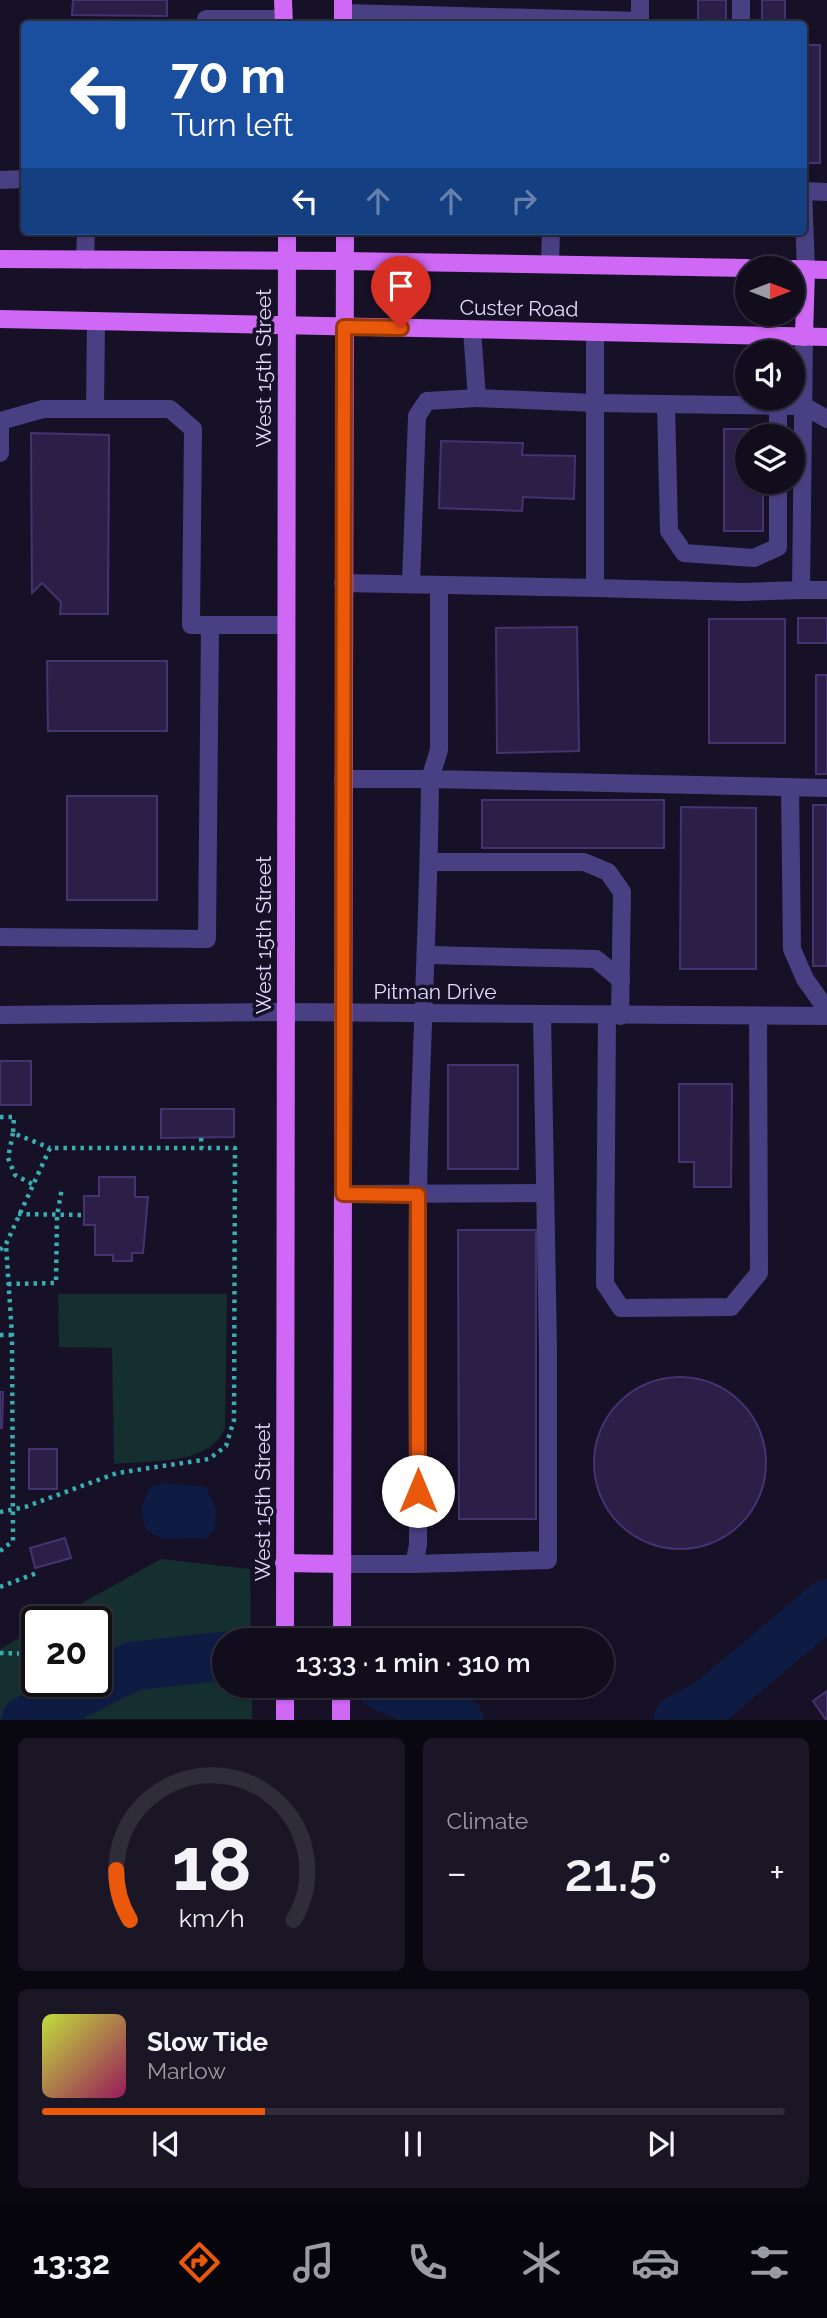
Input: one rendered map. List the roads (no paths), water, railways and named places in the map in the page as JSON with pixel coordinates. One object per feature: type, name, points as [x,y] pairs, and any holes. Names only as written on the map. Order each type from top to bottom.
[{"type":"main road","points":[[283,0],[283,21]]},
{"type":"main road","name":"West 15th Street","points":[[285,1628],[284,625],[287,235]]},
{"type":"main road","points":[[342,1628],[345,235]]},
{"type":"main road","name":"Custer Road","points":[[0,260],[345,261],[735,268]]},
{"type":"main road","points":[[805,269],[827,270]]},
{"type":"main road","name":"Custer Road","points":[[0,319],[827,337]]},
{"type":"main road","points":[[803,326],[804,337]]},
{"type":"main road","points":[[285,1563],[342,1564]]},
{"type":"main road","points":[[341,1698],[341,1716]]},
{"type":"street","points":[[206,0],[206,21]]},
{"type":"street","points":[[640,0],[640,21]]},
{"type":"street","points":[[741,0],[741,21]]},
{"type":"street","points":[[343,13],[594,21]]},
{"type":"street","points":[[0,180],[21,179]]},
{"type":"street","points":[[807,191],[827,192]]},
{"type":"street","points":[[85,260],[86,235]]},
{"type":"street","points":[[550,264],[551,235]]},
{"type":"street","points":[[800,256],[801,235]]},
{"type":"street","points":[[95,410],[96,321]]},
{"type":"street","points":[[472,330],[477,398]]},
{"type":"street","points":[[595,332],[595,588]]},
{"type":"street","points":[[411,584],[417,416],[427,401],[477,398],[735,405]]},
{"type":"street","points":[[666,404],[669,531],[684,553],[754,558],[778,547],[778,494]]},
{"type":"street","points":[[805,407],[827,419]]},
{"type":"street","points":[[0,453],[0,421],[43,409],[170,410],[193,429],[191,625],[284,625]]},
{"type":"street","points":[[801,590],[804,410]]},
{"type":"street","points":[[343,583],[743,592],[827,590]]},
{"type":"street","points":[[414,1564],[418,1545],[418,1195],[423,1015],[428,955],[430,779],[439,750],[439,585]]},
{"type":"street","points":[[0,937],[207,939],[210,625]]},
{"type":"street","points":[[343,779],[827,788]]},
{"type":"street","points":[[790,787],[792,950],[805,979],[827,1010]]},
{"type":"street","points":[[429,862],[584,862],[608,872],[622,892],[621,980],[613,1016],[606,1284],[621,1308],[731,1307],[759,1273],[758,1016]]},
{"type":"street","points":[[428,955],[596,960],[621,980]]},
{"type":"street","name":"Pitman Drive","points":[[0,1015],[343,1012],[423,1015],[827,1016]]},
{"type":"street","points":[[342,1564],[548,1560],[542,1014]]},
{"type":"street","points":[[343,1194],[545,1193]]},
{"type":"water","points":[[164,1483],[206,1487],[216,1509],[215,1529],[206,1538],[162,1539],[146,1530],[141,1509],[149,1488]]},
{"type":"waterway","points":[[678,1720],[713,1700],[827,1604]]},
{"type":"waterway","points":[[26,1720],[133,1666],[212,1657]]},
{"type":"waterway","points":[[409,1698],[459,1720]]}]
